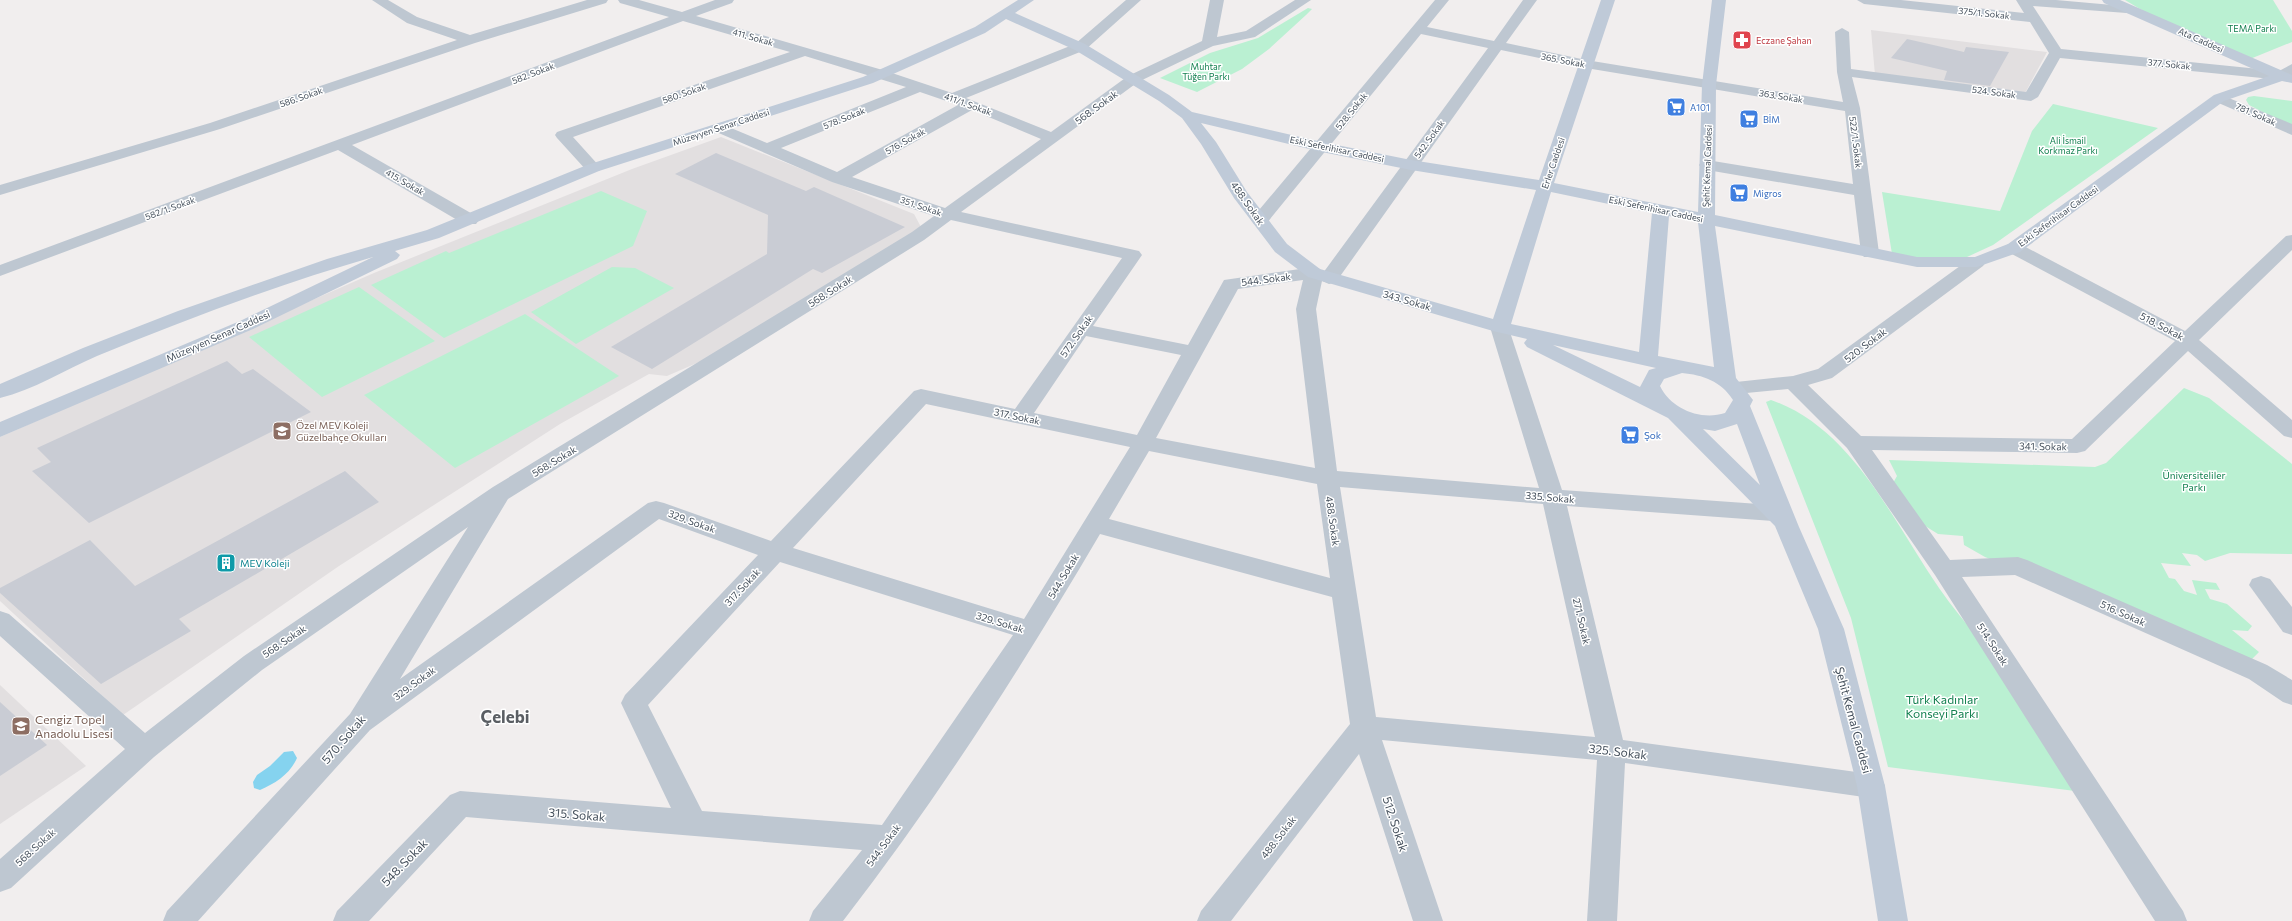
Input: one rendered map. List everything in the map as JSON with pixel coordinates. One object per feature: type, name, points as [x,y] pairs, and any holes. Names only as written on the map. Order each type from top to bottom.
[{"type":"main road","name":"Müzeyyen Senar Caddesi","points":[[0,392],[90,352],[185,315],[334,263],[433,234],[593,168],[868,80],[980,30],[1003,7],[1027,0]]},
{"type":"main road","name":"Erler Caddesi","points":[[1500,327],[1545,186],[1608,0]]},
{"type":"main road","name":"Şehit Kemal Caddesi","points":[[1719,0],[1709,85],[1706,220],[1731,383],[1744,400],[1742,410],[1780,520],[1831,629],[1872,786],[1893,921]]},
{"type":"main road","name":"Ata Caddesi","points":[[2109,0],[2289,74]]},
{"type":"main road","name":"Eski Seferihisar Caddesi","points":[[1003,7],[1080,47],[1133,79],[1187,115],[1322,147],[1411,164],[1545,186],[1918,262],[1977,262],[2014,248],[2219,98],[2289,74]]},
{"type":"main road","name":"488. Sokak","points":[[1187,115],[1208,142],[1240,194],[1281,248],[1322,276]]},
{"type":"main road","points":[[1648,359],[1661,210]]},
{"type":"main road","name":"Müzeyyen Senar Caddesi","points":[[0,430],[350,277],[433,234]]},
{"type":"main road","name":"343. Sokak","points":[[1322,276],[1500,327]]},
{"type":"main road","points":[[1500,327],[1696,368],[1731,383]]},
{"type":"main road","points":[[1500,327],[1669,411],[1705,423],[1720,422],[1732,419],[1742,410]]},
{"type":"main road","points":[[1681,366],[1667,368],[1657,373],[1651,380],[1650,389],[1654,398],[1780,520]]},
{"type":"street","points":[[379,0],[412,20],[470,40]]},
{"type":"street","name":"586. Sokak","points":[[0,190],[215,126],[470,40],[601,0]]},
{"type":"street","name":"411. Sokak","points":[[625,0],[881,74]]},
{"type":"street","name":"582. Sokak","points":[[340,145],[727,0]]},
{"type":"street","points":[[952,98],[1080,47],[1134,0]]},
{"type":"street","points":[[1209,43],[1217,0]]},
{"type":"street","name":"568. Sokak","points":[[0,878],[144,749],[253,663],[500,493],[912,240],[945,214],[1053,138],[1133,79],[1209,43],[1250,34],[1301,0]]},
{"type":"street","name":"528. Sokak","points":[[1260,220],[1322,147],[1442,0]]},
{"type":"street","name":"542. Sokak","points":[[1322,276],[1411,164],[1530,0]]},
{"type":"street","name":"375/1. Sokak","points":[[1864,0],[2033,18]]},
{"type":"street","points":[[2023,0],[2056,53]]},
{"type":"street","points":[[2023,0],[2135,11]]},
{"type":"street","name":"365. Sokak","points":[[1418,29],[1496,47],[1709,85]]},
{"type":"street","name":"522/1. Sokak","points":[[1842,32],[1844,72],[1852,108],[1870,252]]},
{"type":"street","name":"580. Sokak","points":[[593,168],[564,134],[804,52]]},
{"type":"street","name":"377. Sokak","points":[[2056,53],[2289,74]]},
{"type":"street","name":"524. Sokak","points":[[1844,72],[2031,98],[2056,53]]},
{"type":"street","name":"411/1. Sokak","points":[[881,74],[971,104],[1053,138]]},
{"type":"street","name":"363. Sokak","points":[[1709,85],[1852,108]]},
{"type":"street","name":"578. Sokak","points":[[768,148],[920,87]]},
{"type":"street","name":"781. Sokak","points":[[2219,98],[2292,130]]},
{"type":"street","name":"576. Sokak","points":[[838,178],[971,104]]},
{"type":"street","name":"351. Sokak","points":[[719,128],[838,178],[945,214],[1133,255]]},
{"type":"street","name":"415. Sokak","points":[[340,145],[470,220]]},
{"type":"street","name":"582/1. Sokak","points":[[0,271],[340,145]]},
{"type":"street","points":[[1707,165],[1863,191]]},
{"type":"street","name":"341. Sokak","points":[[1855,443],[2077,446],[2189,341],[2292,240]]},
{"type":"street","name":"518. Sokak","points":[[2014,248],[2189,341],[2287,423]]},
{"type":"street","name":"572. Sokak","points":[[1020,417],[1133,255]]},
{"type":"street","name":"520. Sokak","points":[[1731,383],[1793,382],[1825,374],[1977,262]]},
{"type":"street","name":"544. Sokak","points":[[824,921],[889,838],[1030,631],[1144,444],[1231,284],[1322,276]]},
{"type":"street","name":"488. Sokak","points":[[1212,921],[1364,727],[1327,478],[1306,309],[1322,276]]},
{"type":"street","name":"271. Sokak","points":[[1500,327],[1553,497],[1612,750],[1602,921]]},
{"type":"street","points":[[1081,328],[1194,352]]},
{"type":"street","name":"514. Sokak","points":[[1793,382],[1855,443],[1944,569],[2172,921]]},
{"type":"street","name":"317. Sokak","points":[[693,824],[634,703],[921,396],[1144,444],[1327,478]]},
{"type":"street","name":"335. Sokak","points":[[1327,478],[1553,497],[1780,520]]},
{"type":"street","name":"570. Sokak","points":[[178,921],[360,722],[500,493]]},
{"type":"street","name":"329. Sokak","points":[[360,722],[656,509],[776,552],[1030,631]]},
{"type":"street","points":[[1095,524],[1344,591]]},
{"type":"street","name":"516. Sokak","points":[[1944,569],[2018,566],[2258,672],[2292,694]]},
{"type":"street","points":[[2261,585],[2292,624]]},
{"type":"street","points":[[0,621],[144,749]]},
{"type":"street","name":"325. Sokak","points":[[1364,727],[1612,750],[1872,786]]},
{"type":"street","name":"512. Sokak","points":[[1364,727],[1428,921]]},
{"type":"street","name":"315. Sokak","points":[[460,804],[693,824]]},
{"type":"street","name":"548. Sokak","points":[[348,921],[460,804]]},
{"type":"street","points":[[693,824],[889,838]]},
{"type":"shaded area","points":[[1871,30],[2047,52],[2024,95],[1875,75]]},
{"type":"shaded area","name":"Özel MEV Koleji Güzelbahçe Okulları","points":[[721,137],[914,214],[922,229],[713,356],[667,376],[649,374],[560,424],[339,566],[123,715],[0,601],[0,437],[374,273],[632,169]]},
{"type":"shaded area","name":"Cengiz Topel Anadolu Lisesi","points":[[0,685],[86,766],[0,824]]},
{"type":"green space","name":"TEMA Parkı","points":[[2125,0],[2273,0],[2292,31],[2292,42],[2250,59],[2145,12]]},
{"type":"green space","name":"Muhtar Tüğen Parkı","points":[[1308,8],[1312,9],[1269,49],[1242,69],[1197,92],[1160,78],[1210,53],[1258,38]]},
{"type":"green space","points":[[2254,96],[2292,101],[2292,127],[2249,105],[2246,100],[2248,97]]},
{"type":"green space","name":"Ali İsmail Korkmaz Parkı","points":[[2053,104],[2158,128],[1993,245],[1967,257],[1917,259],[1892,254],[1882,192],[2000,211],[2032,131]]},
{"type":"green space","points":[[601,191],[647,211],[633,246],[444,338],[371,285],[446,251],[449,253]]},
{"type":"green space","points":[[612,267],[635,268],[674,288],[576,344],[531,312]]},
{"type":"green space","points":[[359,287],[435,341],[322,397],[249,337]]},
{"type":"green space","points":[[525,314],[619,376],[455,468],[364,395]]},
{"type":"green space","name":"Üniversiteliler Parkı","points":[[2184,388],[2209,398],[2292,464],[2292,554],[2230,553],[2205,561],[2197,555],[2182,553],[2191,566],[2161,563],[2169,578],[2175,579],[2184,591],[2197,595],[2192,580],[2216,583],[2220,590],[2205,589],[2210,599],[2227,604],[2252,626],[2248,631],[2232,630],[2259,652],[2246,665],[1985,557],[1964,545],[1963,536],[1938,534],[1922,524],[1893,483],[1897,476],[1889,460],[2095,467],[2106,463]]},
{"type":"green space","name":"Türk Kadınlar Konseyi Parkı","points":[[1771,400],[1800,413],[1825,432],[1848,454],[1868,479],[1939,588],[1990,654],[2075,791],[1888,767],[1851,618],[1766,402]]},
{"type":"water","points":[[293,751],[297,758],[291,769],[272,784],[260,790],[254,788],[253,782],[257,775],[270,766],[284,752]]},
{"type":"building","points":[[1907,39],[1964,52],[1966,47],[2009,52],[1990,86],[1944,80],[1947,71],[1891,58]]},
{"type":"building","points":[[716,153],[806,191],[814,187],[905,227],[822,273],[813,269],[652,369],[611,347],[767,254],[768,215],[675,174]]},
{"type":"building","points":[[227,361],[242,374],[253,369],[311,412],[89,523],[32,471],[51,462],[37,448]]},
{"type":"building","name":"MEV Koleji","points":[[345,471],[379,502],[179,619],[191,631],[101,684],[0,593],[0,588],[90,540],[135,586]]},
{"type":"building","points":[[0,702],[47,745],[0,776]]},
{"type":"place","name":"Eczane Şahan","points":[[1742,40]]},
{"type":"place","name":"A101","points":[[1676,107]]},
{"type":"place","name":"BİM","points":[[1749,119]]},
{"type":"place","name":"Migros","points":[[1739,193]]},
{"type":"place","name":"Özel MEV Koleji Güzelbahçe Okulları","points":[[282,431]]},
{"type":"place","name":"Şok","points":[[1630,435]]},
{"type":"place","name":"MEV Koleji","points":[[226,563]]},
{"type":"place","name":"Cengiz Topel Anadolu Lisesi","points":[[21,726]]},
{"type":"district","name":"Çelebi","points":[[505,716]]}]
